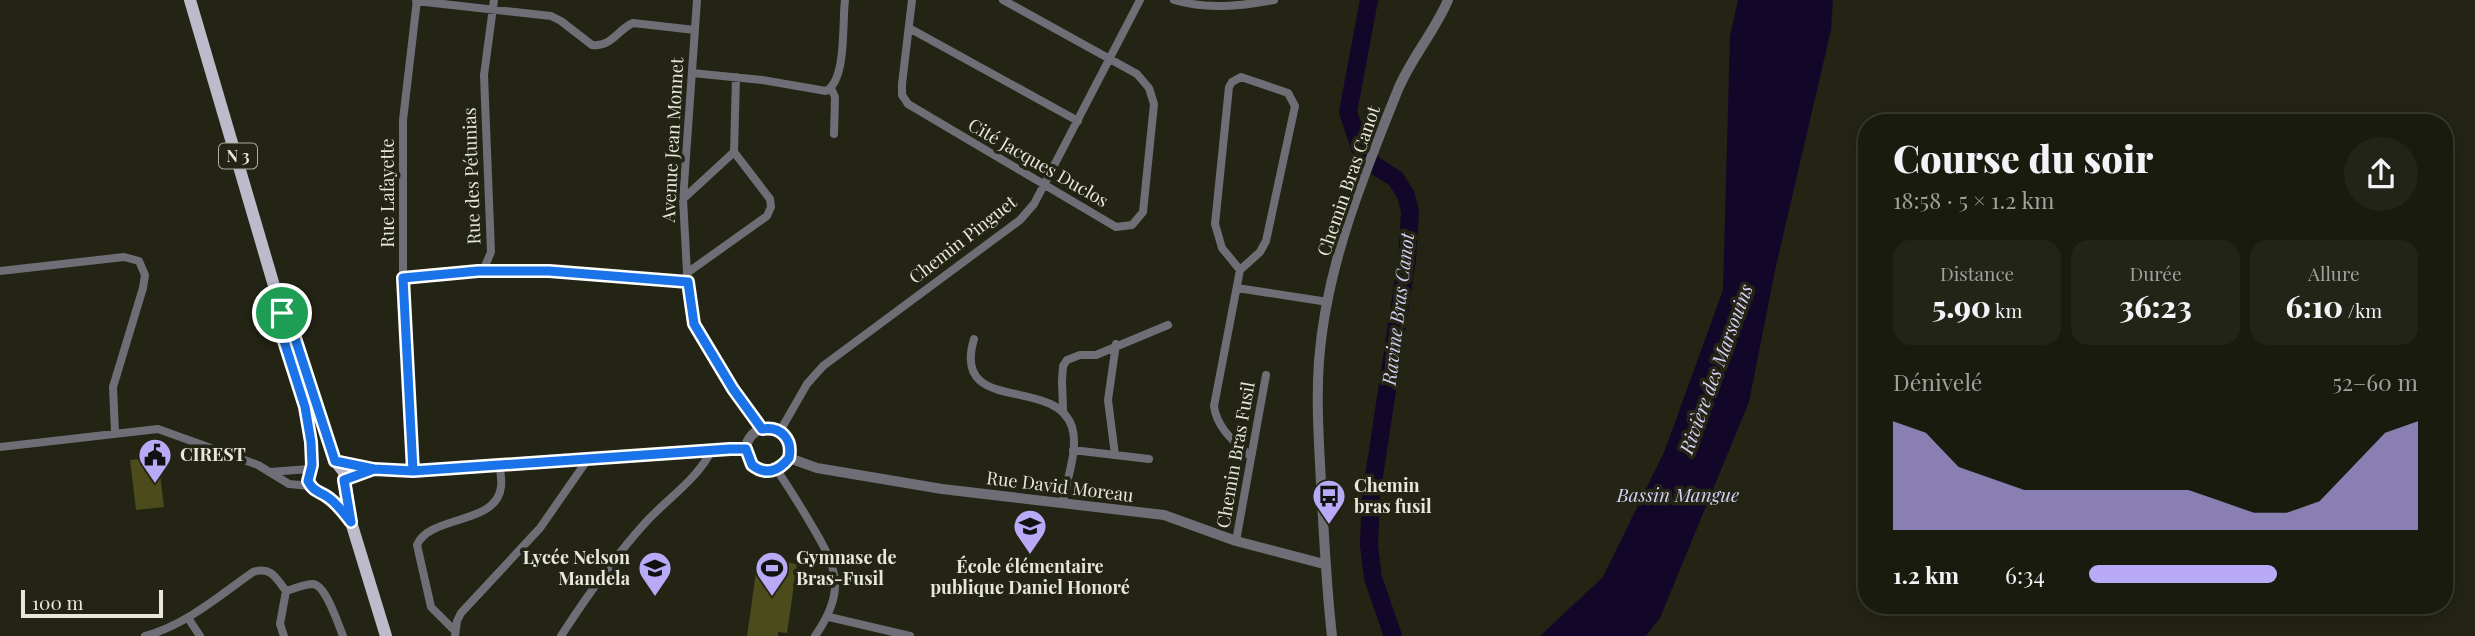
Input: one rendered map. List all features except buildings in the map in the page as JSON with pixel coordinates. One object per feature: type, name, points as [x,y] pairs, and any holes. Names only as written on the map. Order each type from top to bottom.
[{"type":"main road","name":"N 3","points":[[190,0],[282,313],[295,338],[335,461]]},
{"type":"main road","name":"N 3","points":[[282,313],[284,341],[305,407],[311,442],[310,467]]},
{"type":"main road","points":[[351,522],[341,509],[311,486],[310,467],[323,458],[335,461],[341,466],[351,522],[382,634]]},
{"type":"main road","points":[[325,495],[337,491],[344,480]]},
{"type":"street","name":"Avenue Jean Monnet","points":[[697,0],[683,199],[694,324],[733,389],[762,429]]},
{"type":"street","points":[[692,73],[827,90],[840,73],[845,0]]},
{"type":"street","name":"Cité Jacques Duclos","points":[[912,0],[902,84],[902,95],[908,104],[1116,227],[1132,225],[1143,212],[1153,96],[1144,81],[1110,58],[1003,0]]},
{"type":"street","name":"Chemin Pinguet","points":[[780,430],[807,384],[823,366],[1020,220],[1034,204],[1140,0]]},
{"type":"street","points":[[1174,0],[1207,7],[1274,0]]},
{"type":"street","name":"Chemin Bras Canot","points":[[1332,636],[1324,564],[1317,409],[1319,359],[1328,302],[1346,229],[1376,144],[1404,76],[1437,24],[1448,0]]},
{"type":"street","points":[[417,1],[494,5],[551,16],[561,20],[592,46],[610,42],[626,26],[633,23],[695,30]]},
{"type":"street","name":"Rue Lafayette","points":[[413,471],[403,278],[403,120],[417,1]]},
{"type":"street","name":"Rue des Pétunias","points":[[478,271],[485,266],[491,252],[484,75],[494,5]]},
{"type":"street","points":[[909,28],[1078,121]]},
{"type":"street","points":[[1240,270],[1217,240],[1215,224],[1228,87],[1241,76],[1288,93],[1295,106],[1266,241],[1260,252],[1240,270],[1214,406],[1217,421],[1250,456]]},
{"type":"street","points":[[403,278],[478,271],[549,271],[688,278],[767,216],[771,207],[770,199],[734,152],[736,77]]},
{"type":"street","points":[[831,88],[835,97],[834,134]]},
{"type":"street","points":[[683,199],[734,152]]},
{"type":"street","points":[[0,271],[124,257],[139,261],[145,275],[143,288],[113,387],[115,432]]},
{"type":"street","points":[[1237,288],[1328,302]]},
{"type":"street","points":[[1063,503],[1073,450],[1072,428],[1063,410],[1063,366],[1067,360],[1080,355],[1096,355],[1116,344],[1168,325]]},
{"type":"street","points":[[974,339],[973,370],[979,380],[988,387],[1049,403],[1063,410]]},
{"type":"street","points":[[1115,455],[1108,400],[1116,344]]},
{"type":"street","name":"Chemin Bras Fusil","points":[[1236,541],[1266,375]]},
{"type":"street","points":[[0,447],[158,429],[258,465],[289,484],[311,486]]},
{"type":"street","points":[[762,429],[780,430],[789,442],[789,458],[777,470],[768,472],[758,469],[748,457],[746,449],[753,434],[762,429]]},
{"type":"street","points":[[335,461],[374,469],[413,471],[712,449],[746,449]]},
{"type":"street","points":[[561,636],[615,559],[646,522],[701,467],[712,449]]},
{"type":"street","points":[[1073,450],[1149,459]]},
{"type":"street","points":[[455,633],[457,621],[468,605],[540,528],[587,458]]},
{"type":"street","name":"Rue David Moreau","points":[[789,458],[817,468],[942,489],[1164,515],[1236,541],[1324,564]]},
{"type":"street","points":[[455,633],[431,607],[417,545],[429,531],[477,514],[490,505],[501,488],[500,465]]},
{"type":"street","points":[[270,472],[291,473],[310,467]]},
{"type":"street","points":[[344,480],[374,469]]},
{"type":"street","points":[[777,470],[832,561],[836,589],[829,617],[815,636]]},
{"type":"street","points":[[145,636],[164,631],[188,618],[253,572],[262,569],[270,572],[286,592],[280,624],[284,636]]},
{"type":"street","points":[[286,592],[311,584],[318,585],[324,592],[343,636]]},
{"type":"street","points":[[829,617],[909,636]]},
{"type":"street","points":[[188,618],[201,636]]},
{"type":"water","points":[[1738,0],[1833,0],[1831,30],[1776,266],[1749,402],[1660,618],[1646,636],[1540,636],[1603,577],[1665,450],[1723,290],[1730,36]]},
{"type":"waterway","name":"Ravine Bras Canot","points":[[1369,0],[1348,112],[1360,148],[1374,165],[1396,179],[1406,195],[1410,212],[1407,259],[1371,496],[1369,545],[1373,578],[1393,636]]},
{"type":"place","name":"CIREST","points":[[155,485]]},
{"type":"place","name":"Chemin bras fusil","points":[[1329,526]]},
{"type":"place","name":"École élémentaire publique Daniel Honoré","points":[[1030,556]]},
{"type":"place","name":"Lycée Nelson Mandela","points":[[655,598]]},
{"type":"place","name":"Gymnase de Bras-Fusil","points":[[772,598]]},
{"type":"route","points":[[282,313],[284,341],[305,407],[311,442],[312,465],[308,481],[314,491],[325,495],[351,522],[344,480],[374,469],[413,471],[712,449],[746,449],[752,465],[768,472],[777,470],[789,458],[789,442],[784,435],[780,430],[762,429],[702,340],[690,310],[688,282],[549,271],[478,271],[403,278],[413,471],[374,469],[335,461],[295,338],[282,313]]},
{"type":"water label","name":"Rivière des Marsouins","points":[[1716,369]]},
{"type":"water label","name":"Bassin Mangue","points":[[1678,495]]}]
